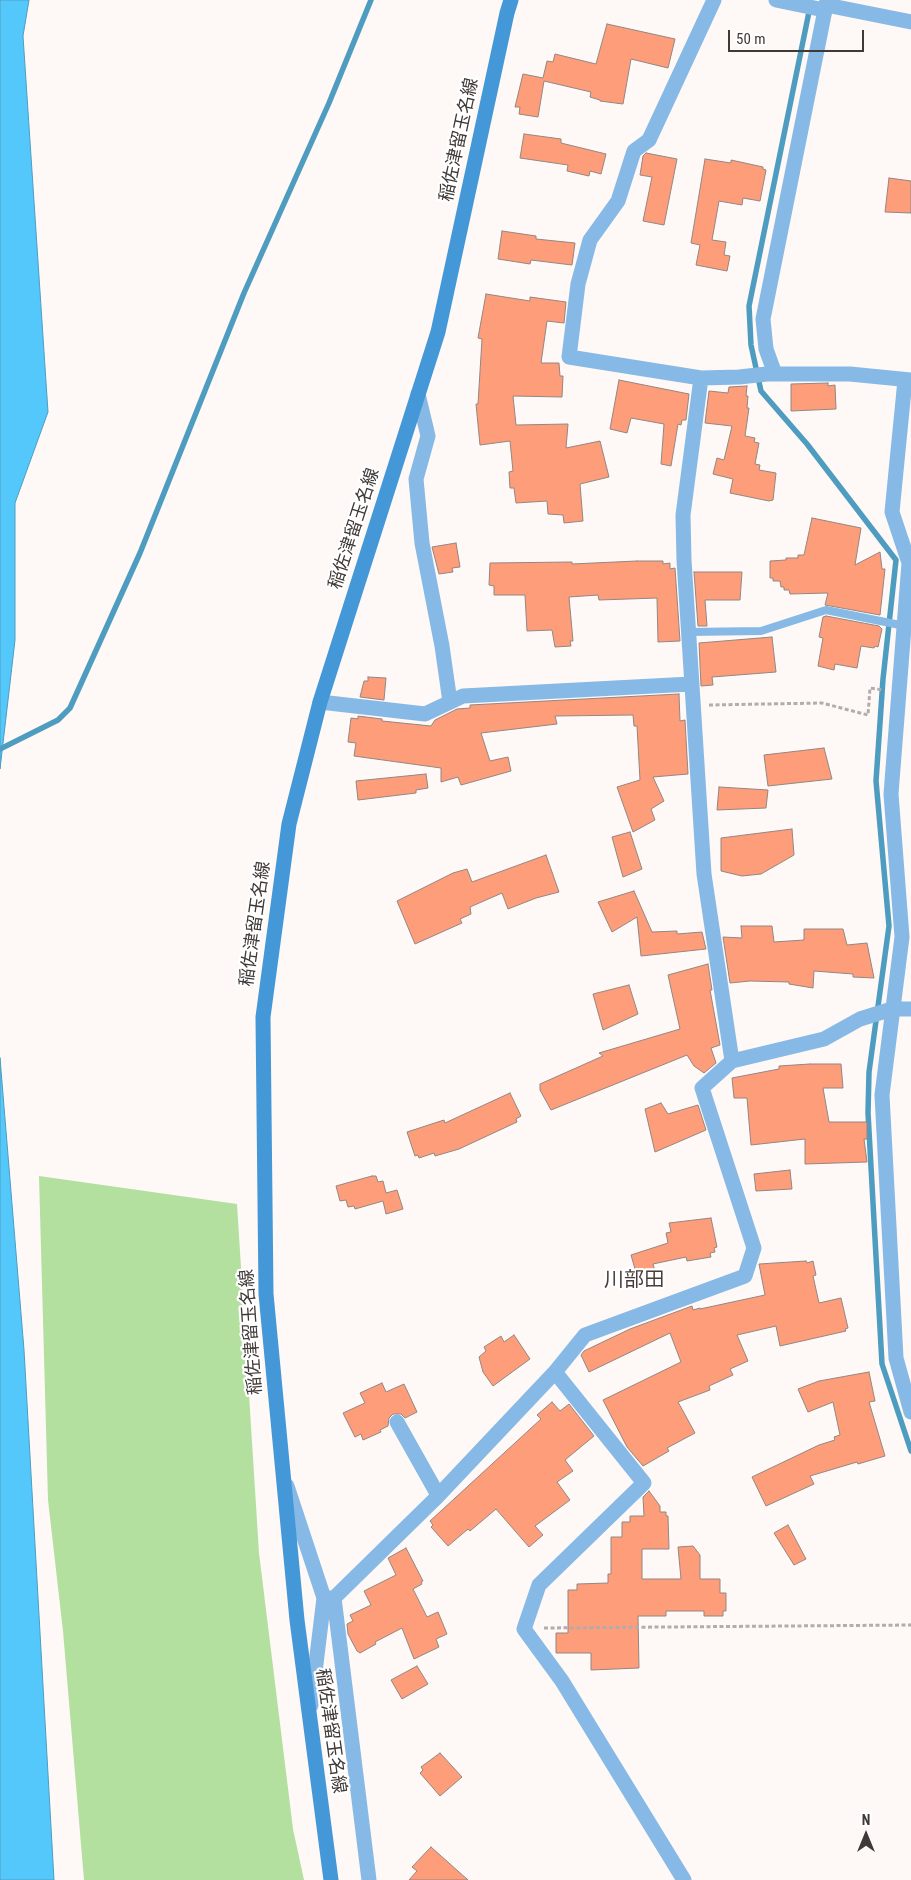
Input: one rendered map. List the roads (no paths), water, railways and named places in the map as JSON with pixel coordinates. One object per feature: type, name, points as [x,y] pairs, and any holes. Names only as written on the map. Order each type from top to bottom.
[{"type":"main road","name":"稲佐津留玉名線","points":[[331,1880],[297,1620],[266,1294],[263,1017],[288,824],[320,702],[438,332],[504,22],[511,0]]},
{"type":"street","points":[[714,0],[649,140],[634,152],[618,201],[590,240],[578,284],[569,357],[701,378],[771,374],[850,374],[908,380],[892,512],[910,563],[903,626],[890,794],[902,937],[882,1095],[896,1358],[911,1412]]},
{"type":"street","points":[[776,0],[797,4],[825,5],[911,22]]},
{"type":"street","points":[[771,374],[763,319],[825,5]]},
{"type":"street","points":[[701,378],[683,515],[688,632],[704,874],[732,1061]]},
{"type":"street","points":[[418,394],[428,436],[416,479],[422,543],[442,646],[450,702]]},
{"type":"street","points":[[320,702],[425,714],[463,696],[691,684]]},
{"type":"street","points":[[310,1717],[329,1598],[438,1495],[555,1372],[585,1336],[745,1276],[754,1248],[702,1088],[732,1061],[824,1039],[860,1019],[892,1009],[911,1009]]},
{"type":"street","points":[[555,1372],[644,1483],[539,1585],[524,1629],[562,1681],[684,1880]]},
{"type":"street","points":[[397,1422],[438,1495]]},
{"type":"street","points":[[283,1472],[329,1598],[369,1880]]},
{"type":"lane","points":[[688,632],[761,631],[826,610],[903,626]]},
{"type":"water","points":[[0,0],[29,0],[23,36],[48,412],[15,503],[15,640],[0,769]]},
{"type":"water","points":[[0,1058],[24,1350],[54,1880],[0,1880]]},
{"type":"waterway","points":[[0,749],[58,720],[70,708],[140,553],[244,293],[329,103],[371,0]]},
{"type":"waterway","points":[[810,7],[749,306],[751,345],[761,391],[807,444],[896,560],[883,679],[876,781],[889,926],[869,1072],[868,1113],[882,1364],[911,1451]]},
{"type":"district","name":"川部田","points":[[634,1281]]}]
